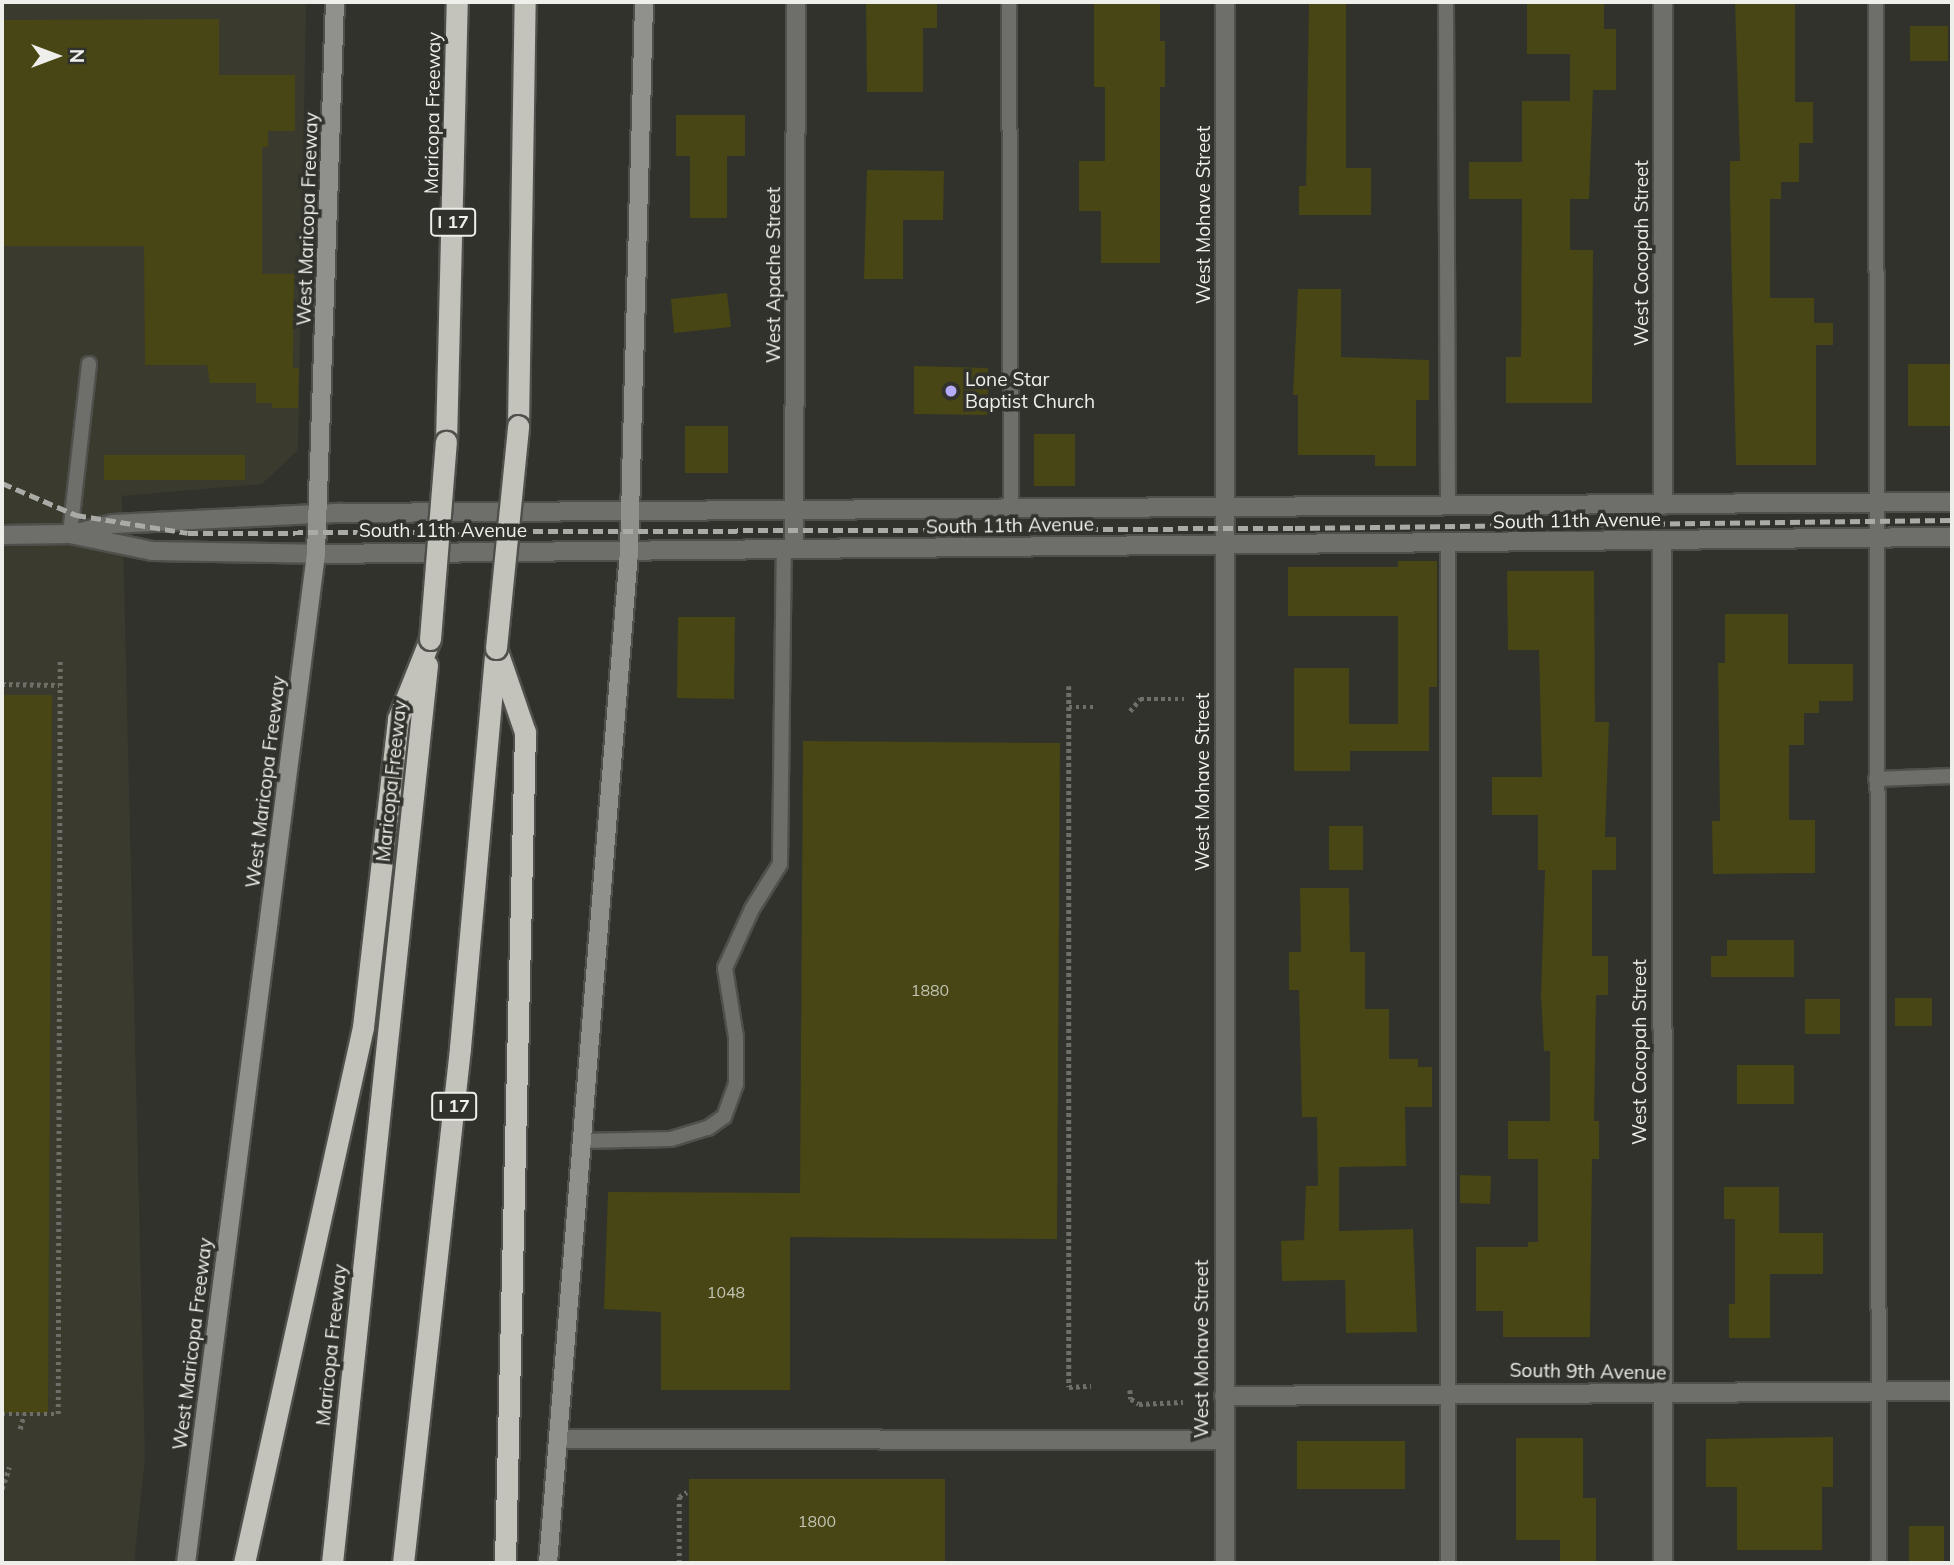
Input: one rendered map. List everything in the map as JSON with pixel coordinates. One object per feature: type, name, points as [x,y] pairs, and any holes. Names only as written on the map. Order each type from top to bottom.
[{"type":"highway","name":"Maricopa Freeway","points":[[332,1563],[430,639],[446,442],[457,2]]},
{"type":"highway","name":"I 17","points":[[403,1563],[460,1048],[518,426],[525,2]]},
{"type":"highway","points":[[244,1563],[363,1027],[398,719],[430,639]]},
{"type":"highway","points":[[496,649],[526,732],[505,1563]]},
{"type":"main road","name":"West Maricopa Freeway","points":[[186,1563],[316,554],[335,2]]},
{"type":"main road","points":[[548,1563],[629,551],[645,2]]},
{"type":"street","name":"West Apache Street","points":[[789,549],[794,511],[796,2]]},
{"type":"street","name":"West Mohave Street","points":[[1225,2],[1223,1440],[1226,1563]]},
{"type":"street","name":"West Cocopah Street","points":[[1663,2],[1663,505]]},
{"type":"street","name":"South 11th Avenue","points":[[2,535],[70,534],[113,524],[319,513],[1224,510],[1952,502]]},
{"type":"street","name":"South 11th Avenue","points":[[70,534],[152,551],[316,554],[1952,537]]},
{"type":"street","name":"West Cocopah Street","points":[[1662,541],[1663,1563]]},
{"type":"street","name":"South 9th Avenue","points":[[1224,1395],[1449,1392],[1662,1395],[1952,1391]]},
{"type":"street","points":[[558,1439],[1223,1440]]},
{"type":"lane","points":[[1009,2],[1011,510]]},
{"type":"lane","points":[[1447,2],[1448,507]]},
{"type":"lane","points":[[1876,2],[1876,1391],[1879,1563]]},
{"type":"lane","points":[[70,534],[89,364]]},
{"type":"lane","points":[[1448,543],[1448,1563]]},
{"type":"lane","points":[[582,1141],[671,1139],[708,1129],[724,1116],[736,1084],[736,1038],[726,968],[752,909],[780,864],[789,549]]},
{"type":"lane","points":[[1876,779],[1952,776]]},
{"type":"path","points":[[2,1414],[58,1414],[60,659]]},
{"type":"path","points":[[2,684],[59,685]]},
{"type":"path","points":[[1069,686],[1069,1387],[1091,1386]]},
{"type":"path","points":[[1130,711],[1140,699],[1184,699]]},
{"type":"path","points":[[1069,707],[1094,707]]},
{"type":"path","points":[[1130,1390],[1131,1399],[1139,1404],[1183,1402]]},
{"type":"path","points":[[20,1429],[24,1414]]},
{"type":"path","points":[[2,1489],[9,1467]]},
{"type":"path","points":[[678,1563],[678,1497],[687,1492]]},
{"type":"shaded area","points":[[2,2],[306,2],[298,450],[262,484],[122,496],[145,1458],[134,1563],[2,1563]]},
{"type":"building","points":[[866,2],[937,2],[937,28],[923,28],[923,92],[867,92]]},
{"type":"building","points":[[1094,2],[1160,2],[1160,41],[1165,41],[1165,87],[1160,87],[1160,263],[1101,263],[1101,211],[1079,211],[1079,161],[1105,161],[1105,87],[1094,87]]},
{"type":"building","points":[[1309,2],[1346,2],[1346,168],[1371,168],[1371,215],[1299,215],[1299,186],[1306,186]]},
{"type":"building","points":[[1527,2],[1604,2],[1604,29],[1616,29],[1616,90],[1593,90],[1589,199],[1570,199],[1570,250],[1593,250],[1592,403],[1506,403],[1506,357],[1521,357],[1522,199],[1469,199],[1469,162],[1522,162],[1522,101],[1570,101],[1570,54],[1527,54]]},
{"type":"building","points":[[1735,2],[1795,2],[1795,102],[1813,102],[1813,143],[1799,143],[1799,182],[1781,182],[1781,199],[1770,199],[1770,298],[1814,298],[1814,323],[1833,323],[1833,345],[1816,345],[1816,465],[1736,465],[1730,199],[1730,161],[1740,161]]},
{"type":"building","points":[[219,19],[219,75],[295,75],[295,131],[268,131],[268,147],[262,147],[262,274],[294,274],[293,368],[299,368],[298,408],[272,408],[272,403],[256,403],[256,383],[210,383],[207,365],[145,365],[144,246],[2,246],[2,20]]},
{"type":"building","points":[[1910,26],[1948,26],[1948,61],[1910,61]]},
{"type":"building","points":[[676,115],[745,115],[745,156],[727,156],[727,218],[690,218],[690,156],[676,156]]},
{"type":"building","points":[[867,170],[944,171],[943,220],[903,220],[903,279],[864,279]]},
{"type":"building","points":[[1298,289],[1341,289],[1341,357],[1429,360],[1429,400],[1416,400],[1416,466],[1375,466],[1375,455],[1298,455],[1298,395],[1293,395]]},
{"type":"building","points":[[727,293],[731,327],[674,333],[671,299]]},
{"type":"building","points":[[1908,364],[1952,364],[1952,426],[1908,426]]},
{"type":"building","name":"Lone Star Baptist Church","points":[[914,366],[988,368],[988,415],[914,414]]},
{"type":"building","points":[[685,426],[728,426],[728,473],[685,473]]},
{"type":"building","points":[[1034,434],[1075,434],[1075,486],[1034,486]]},
{"type":"building","points":[[104,455],[245,455],[245,480],[104,480]]},
{"type":"building","points":[[1398,561],[1437,561],[1437,687],[1429,687],[1429,751],[1350,751],[1350,771],[1294,771],[1294,668],[1349,668],[1349,724],[1398,724],[1398,616],[1288,616],[1288,567],[1398,567]]},
{"type":"building","points":[[1507,571],[1594,571],[1595,722],[1609,722],[1605,837],[1616,837],[1616,870],[1592,870],[1592,956],[1608,956],[1608,995],[1596,995],[1594,1121],[1599,1121],[1599,1159],[1592,1159],[1590,1337],[1503,1337],[1503,1311],[1476,1311],[1476,1247],[1528,1247],[1528,1242],[1538,1242],[1538,1159],[1508,1159],[1508,1121],[1550,1121],[1550,1051],[1544,1051],[1541,995],[1545,870],[1538,870],[1538,815],[1492,815],[1492,777],[1542,777],[1539,650],[1508,650]]},
{"type":"building","points":[[1725,614],[1788,614],[1788,664],[1853,664],[1853,701],[1819,701],[1819,713],[1804,713],[1804,745],[1789,745],[1789,820],[1815,820],[1815,873],[1713,874],[1712,821],[1720,821],[1718,663],[1725,663]]},
{"type":"building","points":[[678,617],[735,617],[734,699],[677,698]]},
{"type":"building","points":[[2,695],[52,695],[48,1413],[2,1413]]},
{"type":"building","points":[[803,741],[1060,743],[1057,1239],[790,1237],[790,1390],[661,1390],[661,1312],[604,1309],[608,1192],[800,1193]]},
{"type":"building","points":[[1329,826],[1363,826],[1363,870],[1329,870]]},
{"type":"building","points":[[1300,888],[1349,888],[1350,952],[1365,952],[1365,1009],[1389,1009],[1389,1059],[1418,1059],[1418,1067],[1432,1067],[1432,1107],[1405,1107],[1406,1166],[1339,1167],[1339,1231],[1413,1229],[1417,1332],[1346,1333],[1345,1280],[1282,1281],[1281,1241],[1304,1240],[1306,1186],[1318,1186],[1317,1117],[1302,1117],[1299,990],[1289,990],[1289,952],[1301,952]]},
{"type":"building","points":[[1727,940],[1794,940],[1794,977],[1711,977],[1711,956],[1727,956]]},
{"type":"building","points":[[1895,998],[1932,998],[1932,1026],[1895,1026]]},
{"type":"building","points":[[1805,999],[1840,999],[1840,1034],[1805,1034]]},
{"type":"building","points":[[1737,1065],[1794,1065],[1794,1104],[1737,1104]]},
{"type":"building","points":[[1460,1175],[1491,1176],[1490,1204],[1460,1203]]},
{"type":"building","points":[[1724,1187],[1779,1187],[1779,1233],[1823,1233],[1823,1274],[1770,1274],[1770,1338],[1729,1338],[1729,1304],[1735,1304],[1735,1219],[1724,1219]]},
{"type":"building","points":[[1833,1437],[1833,1487],[1822,1487],[1822,1550],[1737,1550],[1737,1487],[1706,1487],[1706,1439]]},
{"type":"building","points":[[1516,1438],[1583,1438],[1583,1498],[1596,1498],[1596,1563],[1560,1563],[1560,1540],[1516,1540]]},
{"type":"building","points":[[1297,1441],[1405,1441],[1405,1489],[1297,1489]]},
{"type":"building","points":[[689,1479],[945,1479],[945,1563],[689,1563]]},
{"type":"building","points":[[1909,1526],[1944,1526],[1944,1563],[1909,1563]]},
{"type":"railway","points":[[2,483],[76,515],[188,533],[1295,528],[1952,520]]},
{"type":"place","name":"Lone Star Baptist Church","points":[[951,391]]}]
